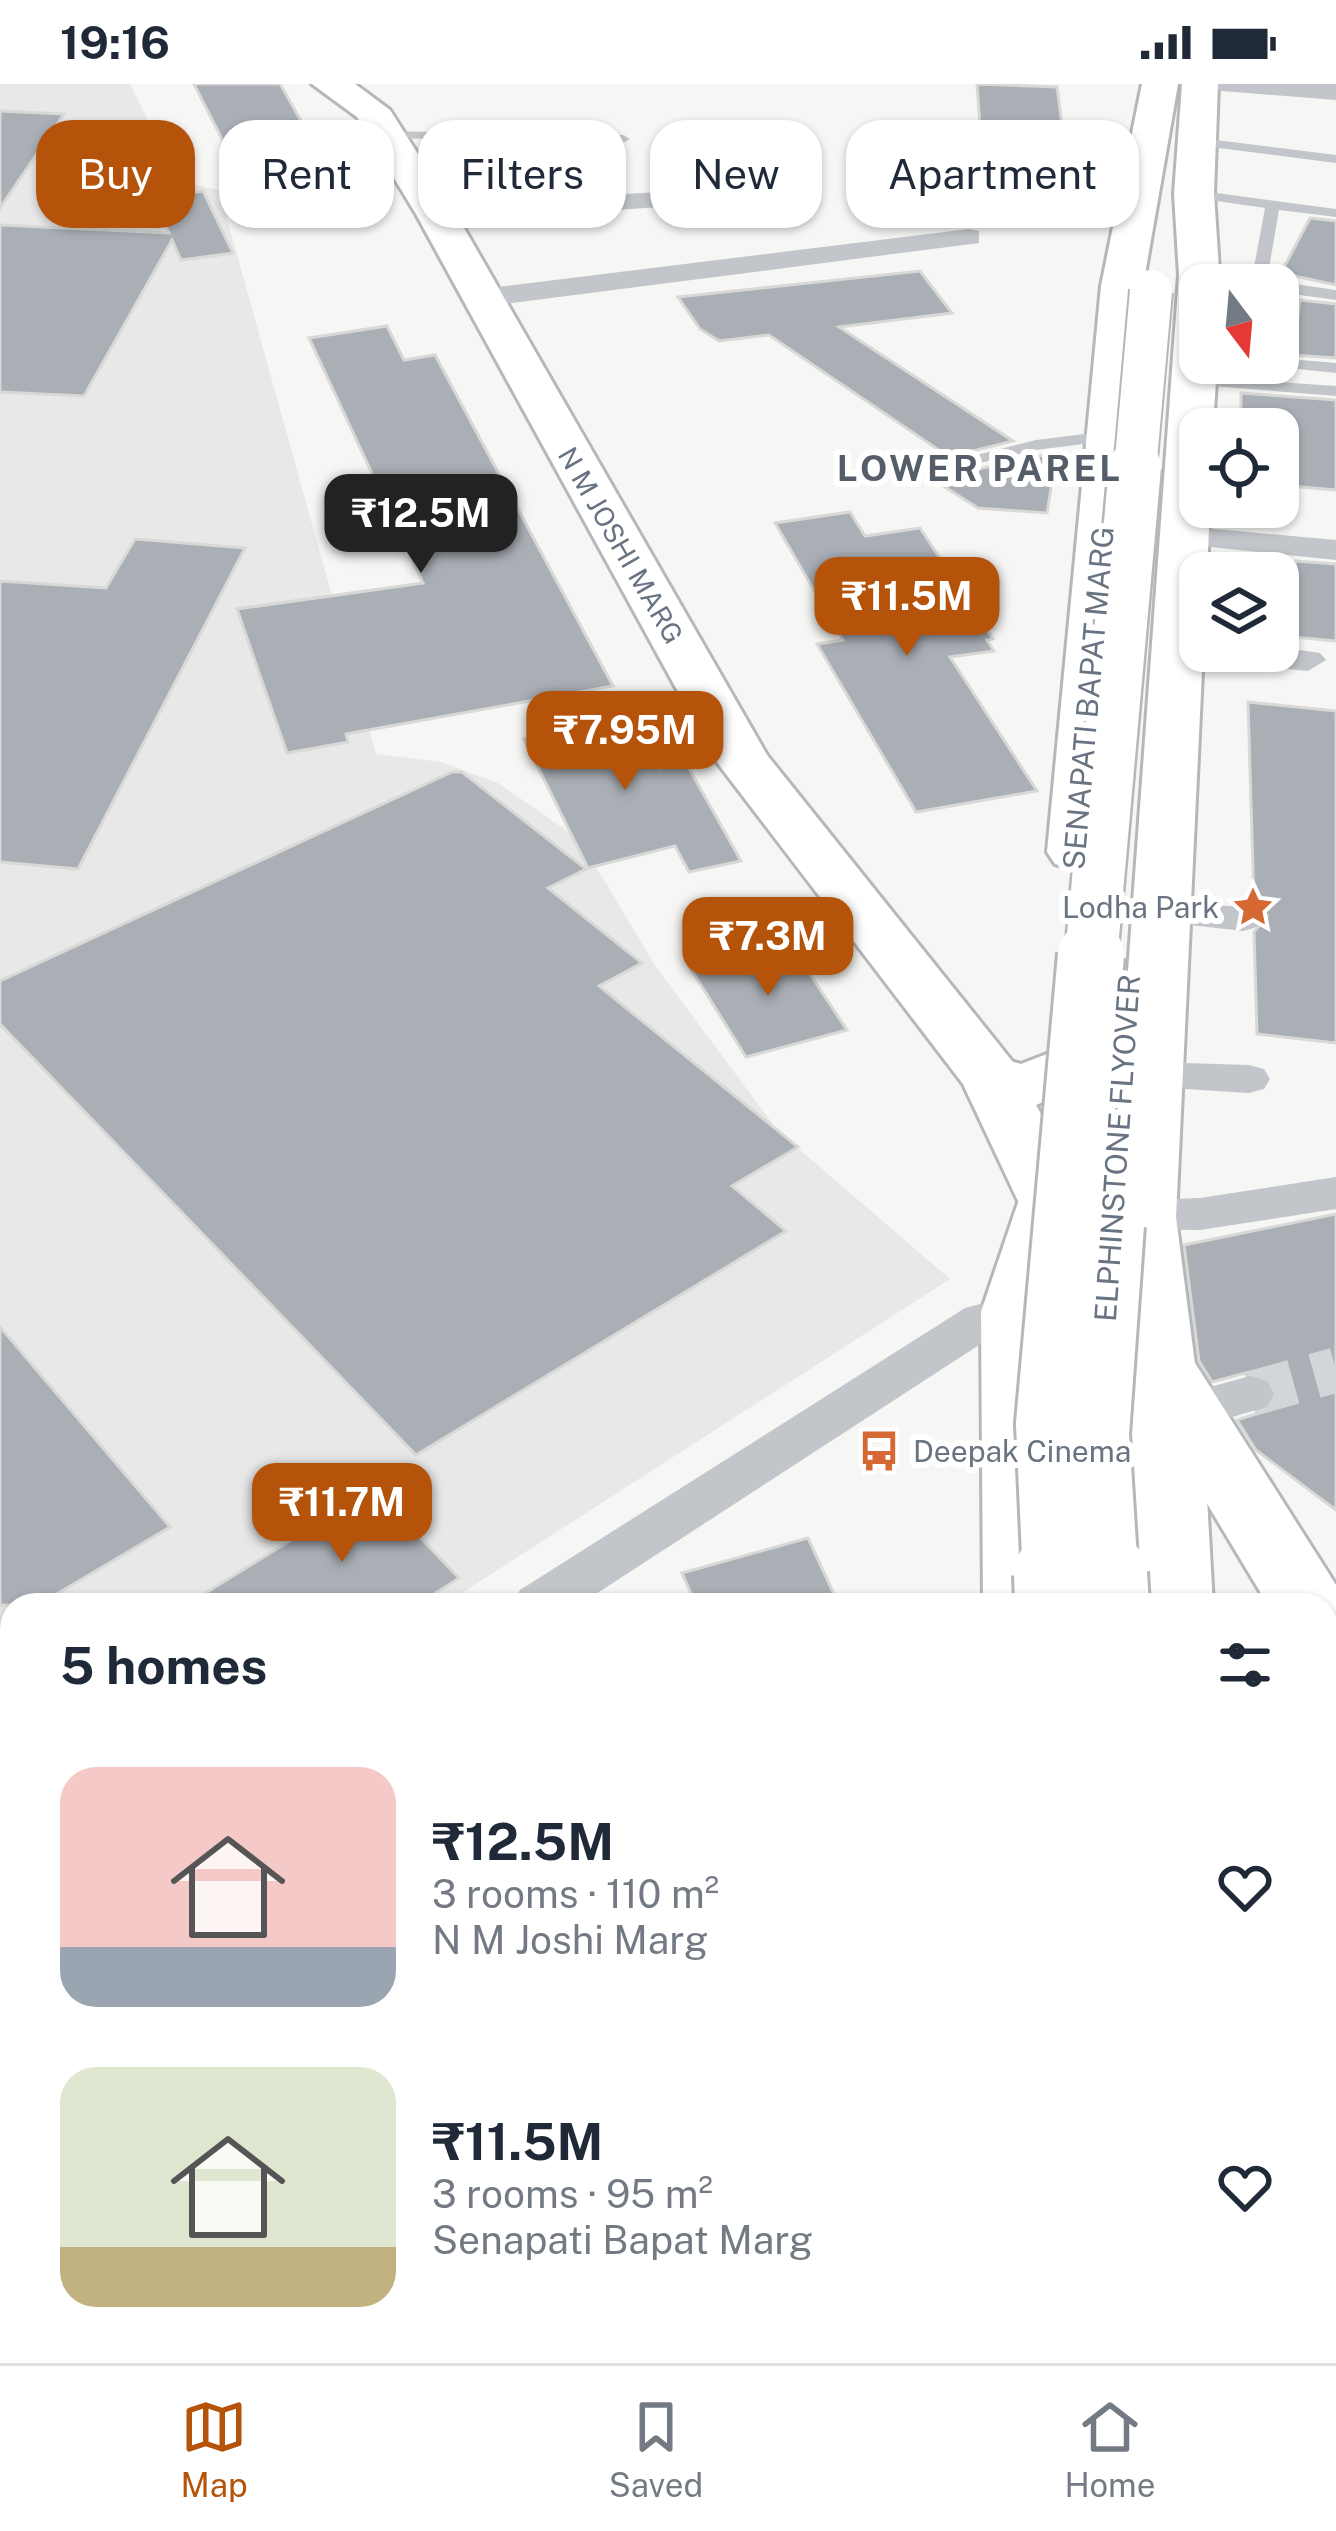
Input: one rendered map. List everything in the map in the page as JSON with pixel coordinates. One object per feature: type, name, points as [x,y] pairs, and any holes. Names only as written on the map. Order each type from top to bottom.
[{"type":"main road","points":[[1160,84],[1180,264]]},
{"type":"main road","points":[[1174,230],[1200,142],[1200,84]]},
{"type":"main road","name":"N M JOSHI MARG","points":[[365,103],[418,186]]},
{"type":"main road","name":"N M JOSHI MARG","points":[[444,228],[743,761],[990,1076],[1052,1203],[1191,1399]]},
{"type":"main road","name":"SENAPATI BAPAT MARG","points":[[1022,1593],[1016,1312],[1052,1203],[1057,1071],[1109,436],[1174,230]]},
{"type":"main road","name":"ELPHINSTONE FLYOVER","points":[[1056,1593],[1049,1424],[1151,291],[1174,230]]},
{"type":"main road","name":"ELPHINSTONE FLYOVER","points":[[1106,1593],[1096,1434],[1178,299],[1174,230]]},
{"type":"main road","points":[[1184,528],[1143,1216],[1158,1318],[1191,1399],[1301,1593]]},
{"type":"main road","points":[[990,1076],[1028,1087],[1057,1071],[1151,1076]]},
{"type":"main road","points":[[1176,1593],[1191,1399]]},
{"type":"street","points":[[1222,84],[1336,92]]},
{"type":"street","points":[[481,298],[969,237]]},
{"type":"street","points":[[1184,528],[1336,534]]},
{"type":"street","points":[[1184,528],[1336,550]]},
{"type":"street","points":[[1177,650],[1308,660]]},
{"type":"street","points":[[1161,903],[1243,909]]},
{"type":"street","points":[[1151,1076],[1249,1079]]},
{"type":"street","points":[[1052,1203],[1143,1216],[1336,1193]]},
{"type":"street","points":[[557,1593],[982,1320],[1016,1312],[1191,1399]]},
{"type":"lane","points":[[365,103],[487,120]]},
{"type":"lane","points":[[1200,142],[1336,159]]},
{"type":"lane","points":[[1174,230],[1273,205],[1336,213]]},
{"type":"lane","points":[[1262,264],[1273,205]]},
{"type":"lane","points":[[1174,230],[1227,264]]},
{"type":"lane","points":[[1299,289],[1336,295]]},
{"type":"lane","points":[[1299,365],[1336,368]]},
{"type":"lane","points":[[1298,384],[1336,391]]},
{"type":"lane","points":[[902,476],[1036,445],[1109,436]]},
{"type":"shaded area","points":[[0,84],[130,84],[148,120],[36,120],[36,228],[195,228],[195,185],[219,190],[219,228],[230,228],[376,754],[441,762],[498,783],[580,840],[656,967],[778,1131],[950,1279],[462,1593],[0,1593]]},
{"type":"building","points":[[194,84],[280,84],[301,120],[219,120],[219,133]]},
{"type":"building","points":[[977,84],[1057,87],[1061,120],[980,120]]},
{"type":"building","points":[[0,111],[64,114],[60,120],[36,120],[36,155],[0,208]]},
{"type":"building","points":[[203,191],[233,253],[181,260],[172,240],[84,396],[0,392],[0,225],[169,233],[167,228],[195,228],[195,192]]},
{"type":"building","points":[[1310,218],[1336,221],[1336,285],[1299,277],[1299,264],[1286,264]]},
{"type":"building","points":[[920,271],[952,313],[839,327],[1013,441],[949,457],[769,335],[719,341],[700,329],[678,297]]},
{"type":"building","points":[[1300,300],[1336,304],[1336,358],[1299,355]]},
{"type":"building","points":[[387,326],[404,360],[435,355],[613,686],[346,734],[348,742],[287,753],[237,609],[423,583],[309,338]]},
{"type":"building","points":[[1241,393],[1336,400],[1336,490],[1299,487],[1299,408],[1241,408]]},
{"type":"building","points":[[1057,452],[1047,513],[978,508],[932,479]]},
{"type":"building","points":[[850,512],[865,536],[920,528],[993,639],[987,640],[994,651],[950,657],[1037,791],[916,812],[817,644],[843,640],[775,523]]},
{"type":"building","points":[[135,539],[245,548],[78,869],[0,862],[0,581],[106,588]]},
{"type":"building","points":[[1299,561],[1336,564],[1336,641],[1299,638]]},
{"type":"building","points":[[618,695],[659,768],[686,763],[741,861],[689,872],[675,846],[588,868],[524,739]]},
{"type":"building","points":[[1248,702],[1336,711],[1336,1043],[1257,1034],[1254,932],[1267,916],[1254,904]]},
{"type":"building","points":[[452,772],[462,772],[586,869],[548,888],[642,963],[599,986],[798,1147],[732,1186],[786,1231],[416,1455],[0,1024],[0,981]]},
{"type":"building","points":[[788,941],[847,1030],[746,1057],[689,966]]},
{"type":"building","points":[[1336,1214],[1336,1510],[1256,1450],[1237,1420],[1271,1409],[1278,1396],[1271,1379],[1249,1372],[1212,1382],[1199,1361],[1184,1245]]},
{"type":"building","points":[[0,1327],[170,1527],[58,1593],[0,1593]]},
{"type":"building","points":[[374,1489],[459,1578],[436,1593],[205,1593]]},
{"type":"building","points":[[808,1538],[833,1593],[691,1593],[682,1573]]},
{"type":"tunnel","points":[[1250,1394],[1336,1370]]},
{"type":"place","name":"Lodha Park","points":[[1253,907]]},
{"type":"place","name":"Deepak Cinema","points":[[879,1451]]},
{"type":"district","name":"LOWER PAREL","points":[[980,468]]}]
